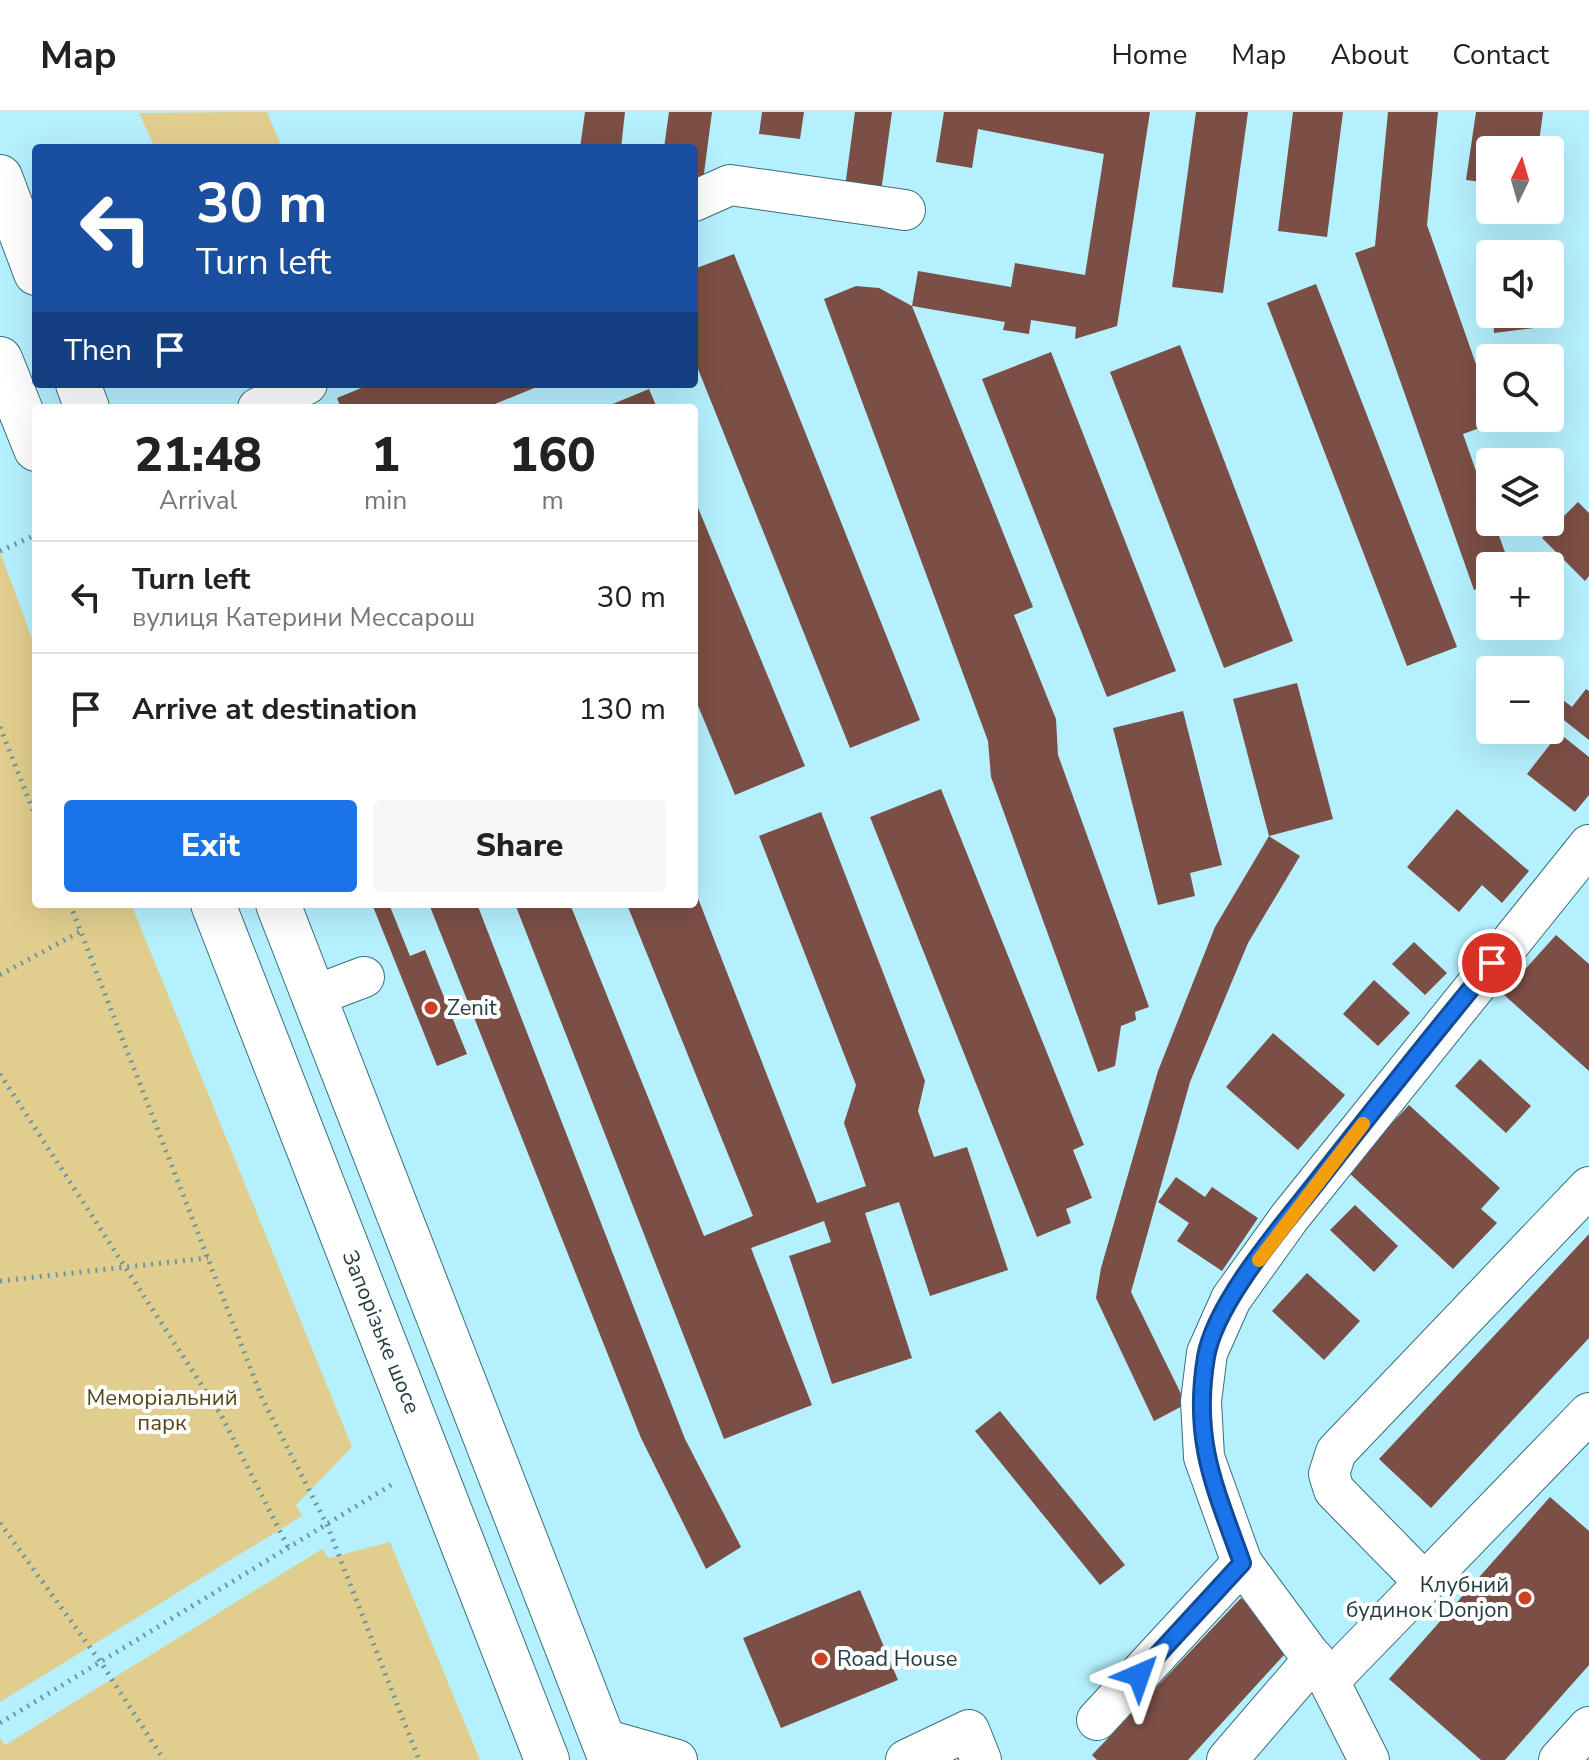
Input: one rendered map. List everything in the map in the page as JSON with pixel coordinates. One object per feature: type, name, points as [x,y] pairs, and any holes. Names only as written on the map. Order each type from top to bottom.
[{"type":"main road","points":[[0,177],[32,262]]},
{"type":"main road","points":[[0,359],[32,439]]},
{"type":"main road","name":"Запорізьке шосе","points":[[215,908],[547,1760]]},
{"type":"main road","points":[[280,908],[607,1750]]},
{"type":"street","points":[[698,199],[730,185],[905,210]]},
{"type":"street","points":[[266,404],[299,388]]},
{"type":"street","points":[[1369,1760],[1322,1670],[1242,1563],[1204,1457],[1202,1415],[1207,1353],[1231,1299],[1414,1058],[1589,845]]},
{"type":"street","points":[[314,996],[364,977]]},
{"type":"street","points":[[1425,1583],[1334,1490],[1329,1474],[1336,1452],[1589,1187]]},
{"type":"street","points":[[1227,1760],[1322,1670],[1425,1583],[1589,1413]]},
{"type":"street","points":[[1097,1720],[1242,1563]]},
{"type":"street","points":[[1559,1760],[1589,1727]]},
{"type":"street","points":[[906,1760],[969,1730],[981,1760]]},
{"type":"street","points":[[607,1750],[677,1760]]},
{"type":"path","points":[[0,551],[31,537]]},
{"type":"path","points":[[0,727],[32,808]]},
{"type":"path","points":[[72,908],[262,1398],[327,1525],[419,1760]]},
{"type":"path","points":[[0,975],[81,931]]},
{"type":"path","points":[[0,1074],[122,1267],[221,1415],[289,1549]]},
{"type":"path","points":[[0,1281],[208,1258]]},
{"type":"path","points":[[0,1723],[102,1664],[396,1482]]},
{"type":"path","points":[[0,1523],[102,1664],[164,1760]]},
{"type":"green space","points":[[267,112],[280,144],[153,144],[139,113]]},
{"type":"green space","name":"Меморіальний парк","points":[[0,552],[32,638],[32,908],[133,908],[352,1447],[296,1505],[302,1516],[0,1702]]},
{"type":"green space","points":[[390,1542],[480,1760],[0,1760],[0,1738],[5,1745],[322,1549],[329,1558]]},
{"type":"building","points":[[585,112],[625,112],[621,144],[581,144]]},
{"type":"building","points":[[669,112],[712,112],[703,181],[698,180],[698,144],[665,144]]},
{"type":"building","points":[[762,112],[804,112],[800,139],[759,134]]},
{"type":"building","points":[[855,112],[892,112],[881,192],[845,187]]},
{"type":"building","points":[[944,112],[1150,112],[1117,326],[1075,339],[1076,327],[1031,320],[1029,334],[1003,330],[1005,322],[912,306],[918,271],[1011,287],[1015,263],[1085,275],[1104,154],[978,129],[972,168],[936,162]]},
{"type":"building","points":[[1196,112],[1248,112],[1223,293],[1172,287]]},
{"type":"building","points":[[1293,112],[1343,112],[1327,237],[1278,231]]},
{"type":"building","points":[[1388,112],[1438,112],[1427,225],[1476,364],[1476,429],[1463,434],[1476,471],[1476,536],[1499,536],[1505,552],[1476,552],[1474,590],[1355,253],[1375,246]]},
{"type":"building","points":[[1476,112],[1543,112],[1540,136],[1476,136],[1476,181],[1466,180]]},
{"type":"building","points":[[734,254],[920,720],[850,748],[698,369],[698,268]]},
{"type":"building","points":[[1316,284],[1457,647],[1407,666],[1267,303]]},
{"type":"building","points":[[856,286],[879,288],[912,306],[1033,607],[1014,615],[1056,719],[1058,755],[1149,1007],[1135,1012],[1136,1020],[1121,1026],[1115,1066],[1098,1072],[991,777],[988,741],[824,299]]},
{"type":"building","points":[[1494,328],[1534,328],[1494,333]]},
{"type":"building","points":[[1180,345],[1293,641],[1224,668],[1110,372]]},
{"type":"building","points":[[1051,352],[1176,671],[1107,697],[982,379]]},
{"type":"building","points":[[361,388],[534,388],[495,404],[339,404],[337,398]]},
{"type":"building","points":[[649,389],[655,404],[613,404]]},
{"type":"building","points":[[1578,502],[1589,513],[1589,576],[1585,581],[1564,560],[1564,552],[1556,552],[1542,538],[1564,536],[1564,516]]},
{"type":"building","points":[[698,508],[805,766],[735,795],[698,706]]},
{"type":"building","points":[[1297,683],[1333,819],[1269,836],[1233,699]]},
{"type":"building","points":[[1586,689],[1589,691],[1589,740],[1564,720],[1564,701],[1572,707]]},
{"type":"building","points":[[1183,711],[1222,865],[1190,873],[1195,896],[1158,905],[1113,728]]},
{"type":"building","points":[[1564,737],[1589,757],[1589,795],[1575,812],[1527,774],[1550,744],[1564,744]]},
{"type":"building","points":[[941,789],[1084,1145],[1073,1150],[1092,1198],[1066,1209],[1071,1223],[1037,1237],[870,817]]},
{"type":"building","points":[[1457,809],[1529,871],[1502,903],[1482,885],[1459,912],[1407,867]]},
{"type":"building","points":[[821,812],[925,1081],[918,1111],[934,1157],[967,1147],[1008,1270],[930,1296],[899,1202],[865,1213],[912,1358],[832,1384],[789,1256],[831,1242],[824,1221],[751,1248],[812,1405],[724,1439],[517,908],[572,908],[704,1236],[753,1216],[628,908],[698,908],[698,898],[817,1203],[866,1186],[844,1123],[856,1085],[759,836]]},
{"type":"building","points":[[1269,836],[1300,856],[1248,943],[1190,1082],[1131,1292],[1186,1404],[1154,1421],[1096,1298],[1101,1268],[1158,1071],[1215,927]]},
{"type":"building","name":"Zenit","points":[[374,908],[391,908],[410,956],[425,950],[467,1054],[437,1066]]},
{"type":"building","points":[[431,908],[479,908],[685,1439],[741,1547],[706,1569],[641,1438]]},
{"type":"building","points":[[1556,935],[1589,964],[1589,1071],[1503,994]]},
{"type":"building","points":[[1414,942],[1447,973],[1425,995],[1392,964]]},
{"type":"building","points":[[1374,980],[1410,1013],[1378,1046],[1343,1014]]},
{"type":"building","points":[[1273,1033],[1345,1095],[1298,1150],[1226,1087]]},
{"type":"building","points":[[1480,1059],[1531,1106],[1506,1133],[1455,1086]]},
{"type":"building","points":[[1409,1105],[1500,1188],[1481,1209],[1497,1223],[1453,1269],[1347,1171]]},
{"type":"building","points":[[1176,1177],[1205,1197],[1212,1187],[1258,1218],[1222,1271],[1177,1241],[1189,1223],[1158,1202]]},
{"type":"building","points":[[1355,1205],[1398,1246],[1374,1272],[1330,1230]]},
{"type":"building","points":[[1589,1234],[1589,1338],[1431,1508],[1379,1459]]},
{"type":"building","points":[[1307,1273],[1360,1321],[1324,1360],[1272,1311]]},
{"type":"building","points":[[1000,1411],[1125,1565],[1100,1585],[975,1431]]},
{"type":"building","name":"Клубний будинок Donjon","points":[[1550,1497],[1589,1531],[1589,1665],[1505,1760],[1481,1760],[1389,1679]]},
{"type":"building","name":"Road House","points":[[860,1590],[898,1680],[781,1728],[743,1638]]},
{"type":"building","points":[[1241,1598],[1293,1645],[1188,1760],[1097,1760],[1092,1755]]},
{"type":"slow traffic","points":[[1259,1260],[1363,1124]]},
{"type":"place","name":"Zenit","points":[[431,1008]]},
{"type":"place","name":"Клубний будинок Donjon","points":[[1525,1598]]},
{"type":"place","name":"Road House","points":[[821,1659]]},
{"type":"route","points":[[1139,1675],[1242,1563],[1204,1457],[1201,1401],[1207,1353],[1231,1299],[1289,1218],[1492,963]]}]
